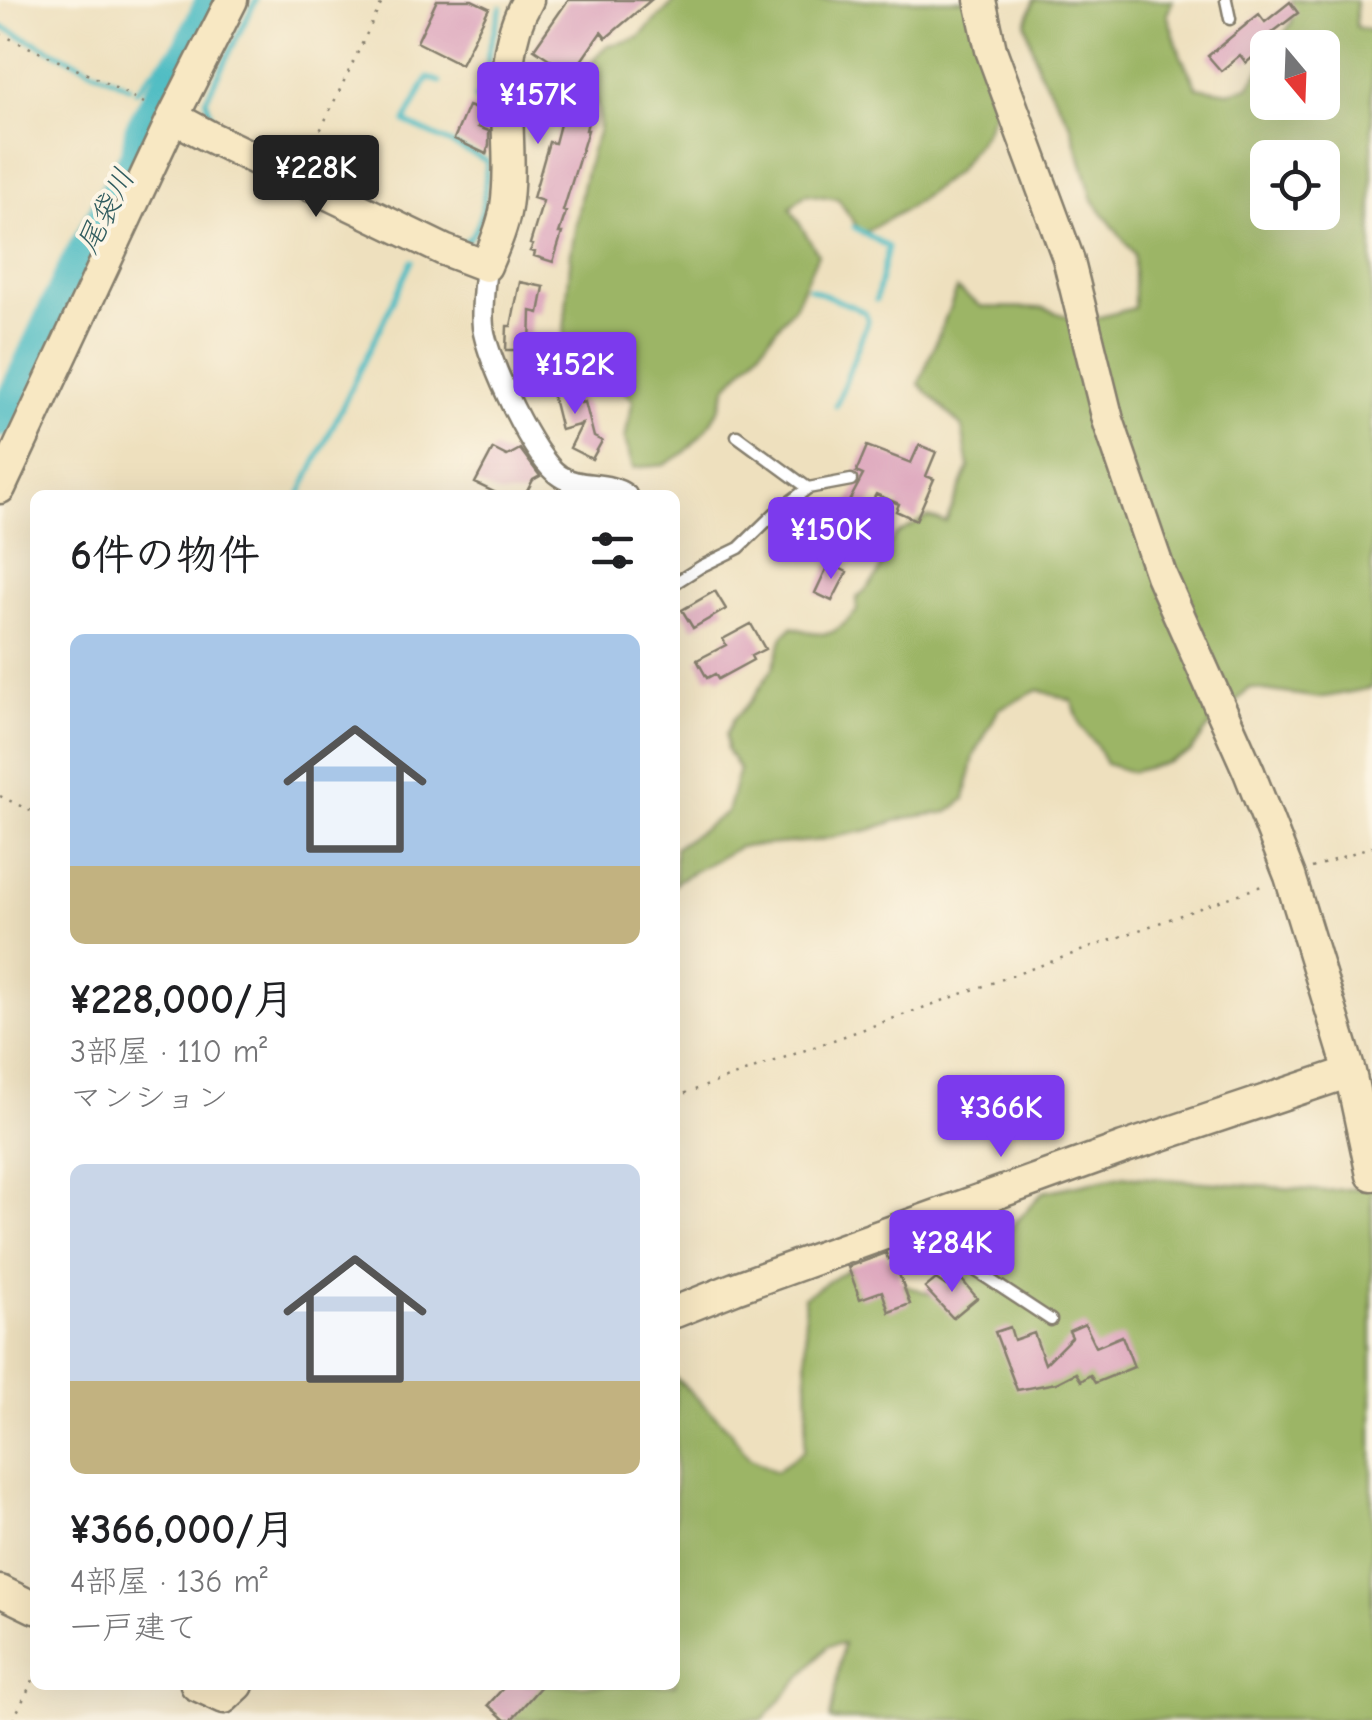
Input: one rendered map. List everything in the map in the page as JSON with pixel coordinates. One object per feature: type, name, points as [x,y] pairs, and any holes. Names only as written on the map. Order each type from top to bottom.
[{"type":"street","points":[[0,488],[173,116],[232,0]]},
{"type":"street","points":[[528,0],[515,30],[508,64],[506,208],[486,266],[482,310],[486,342],[500,382],[549,467],[580,484],[620,490]]},
{"type":"street","points":[[980,0],[990,50],[1068,258],[1108,420],[1161,574],[1249,772],[1361,1067],[1372,1175]]},
{"type":"street","points":[[173,116],[444,250],[486,266]]},
{"type":"street","points":[[680,1310],[1123,1148],[1361,1067]]},
{"type":"street","points":[[0,1591],[30,1606]]},
{"type":"lane","points":[[1226,0],[1230,19]]},
{"type":"lane","points":[[737,436],[808,488]]},
{"type":"lane","points":[[680,580],[739,548],[808,488],[851,480]]},
{"type":"lane","points":[[908,1226],[1051,1320]]},
{"type":"path","points":[[298,178],[382,0]]},
{"type":"path","points":[[0,34],[144,103]]},
{"type":"path","points":[[0,796],[30,811]]},
{"type":"path","points":[[680,1095],[1372,846]]},
{"type":"path","points":[[13,1720],[30,1686]]},
{"type":"green space","points":[[676,0],[975,0],[998,102],[985,132],[957,171],[911,206],[862,234],[838,199],[806,194],[790,208],[818,254],[795,305],[727,386],[706,430],[684,453],[664,465],[633,468],[625,439],[633,400],[611,376],[582,371],[563,344],[571,253],[582,188],[599,131],[589,71],[595,57],[608,46],[638,38]]},
{"type":"green space","points":[[1034,0],[1173,0],[1167,14],[1181,56],[1197,87],[1229,92],[1250,85],[1250,120],[1340,120],[1340,30],[1287,30],[1292,22],[1291,0],[1356,0],[1356,27],[1372,31],[1372,688],[1320,698],[1250,688],[1208,728],[1190,753],[1131,772],[1106,764],[1081,727],[1072,701],[1038,690],[999,709],[974,756],[965,799],[948,812],[905,818],[814,841],[739,847],[680,879],[680,845],[727,812],[739,769],[727,750],[726,735],[773,668],[783,636],[792,627],[822,634],[834,631],[857,611],[857,598],[876,578],[882,553],[897,534],[928,517],[946,522],[969,467],[962,427],[919,384],[957,289],[982,307],[1044,308],[1081,322],[1134,308],[1134,254],[1093,200],[1070,123],[1038,69],[1026,24]]},
{"type":"green space","points":[[1122,1176],[1325,1191],[1372,1187],[1372,1720],[830,1720],[843,1643],[828,1646],[763,1720],[510,1720],[522,1690],[680,1690],[680,1382],[728,1428],[749,1458],[776,1472],[804,1450],[808,1404],[804,1297],[853,1266],[947,1300],[1043,1192]]},
{"type":"building","points":[[437,0],[472,0],[489,8],[461,64],[417,42]]},
{"type":"building","points":[[568,0],[651,0],[606,38],[601,32],[572,74],[534,49]]},
{"type":"building","points":[[1290,2],[1298,13],[1276,30],[1250,30],[1250,60],[1246,63],[1240,55],[1221,71],[1208,56],[1259,14],[1265,22]]},
{"type":"building","points":[[527,71],[552,75],[546,110],[526,107]]},
{"type":"building","points":[[565,105],[585,111],[588,130],[563,211],[566,212],[562,233],[553,262],[530,251],[543,201],[533,198],[549,142],[555,143]]},
{"type":"building","points":[[468,106],[484,112],[478,127],[489,131],[486,154],[454,139]]},
{"type":"building","points":[[520,282],[544,287],[539,313],[531,311],[530,347],[539,378],[525,381],[516,350],[506,350],[507,326],[511,326]]},
{"type":"building","points":[[575,380],[594,437],[602,441],[592,459],[570,448],[582,424],[561,430],[550,386]]},
{"type":"building","points":[[919,445],[936,452],[926,476],[934,479],[916,520],[896,511],[899,504],[876,494],[863,518],[845,509],[863,475],[856,472],[867,446],[911,463]]},
{"type":"building","points":[[493,449],[507,456],[520,449],[540,476],[528,490],[490,490],[475,483]]},
{"type":"building","points":[[829,563],[847,572],[832,601],[815,593]]},
{"type":"building","points":[[715,591],[726,609],[693,628],[682,610]]},
{"type":"building","points":[[751,624],[765,649],[718,679],[715,674],[707,678],[697,660],[726,645],[723,639]]},
{"type":"building","points":[[886,1253],[888,1259],[893,1258],[910,1304],[889,1312],[882,1291],[860,1299],[848,1267]]},
{"type":"building","points":[[958,1275],[977,1298],[953,1318],[925,1288],[936,1279],[946,1286]]},
{"type":"building","points":[[1085,1324],[1096,1347],[1122,1336],[1134,1367],[1095,1383],[1090,1375],[1081,1381],[1076,1373],[1056,1383],[1017,1390],[995,1332],[1010,1327],[1014,1340],[1034,1333],[1045,1364],[1072,1337],[1069,1331]]},
{"type":"building","points":[[502,1690],[538,1690],[511,1720],[505,1720],[488,1705]]},
{"type":"waterway","points":[[136,91],[175,46],[197,0]]},
{"type":"waterway","name":"尾袋川","points":[[0,423],[75,263],[136,153],[139,131],[178,67],[211,0]]},
{"type":"waterway","points":[[216,128],[206,99],[256,0]]},
{"type":"waterway","points":[[475,98],[486,102],[488,53],[501,7]]},
{"type":"waterway","points":[[0,26],[129,87]]},
{"type":"waterway","points":[[440,82],[428,77],[405,122],[487,161],[480,219],[469,238],[460,244]]},
{"type":"waterway","name":"尾袋川","points":[[149,97],[161,102]]},
{"type":"waterway","points":[[854,227],[888,247],[876,300]]},
{"type":"waterway","points":[[302,490],[412,261]]},
{"type":"waterway","points":[[809,288],[865,312],[868,320],[836,406]]}]
